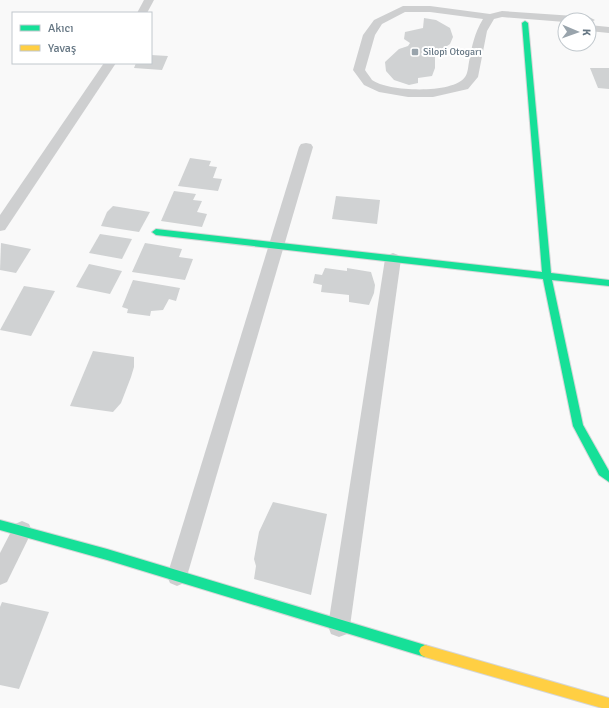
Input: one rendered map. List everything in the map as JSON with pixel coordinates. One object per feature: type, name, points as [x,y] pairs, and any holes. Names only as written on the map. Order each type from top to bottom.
[{"type":"street","points":[[143,12],[149,0]]},
{"type":"street","points":[[490,17],[481,31],[472,77],[464,86],[433,93],[401,92],[383,89],[368,82],[359,70],[369,35],[378,22],[403,10],[430,9],[490,17],[505,22],[524,16],[557,18]]},
{"type":"street","points":[[524,16],[557,25]]},
{"type":"street","points":[[524,16],[547,277],[578,426],[602,472],[609,477]]},
{"type":"street","points":[[597,20],[609,21]]},
{"type":"street","points":[[597,29],[609,30]]},
{"type":"street","points":[[0,226],[109,64]]},
{"type":"street","points":[[177,576],[306,147]]},
{"type":"street","points":[[156,232],[609,283]]},
{"type":"street","points":[[338,626],[393,259]]},
{"type":"street","points":[[0,525],[76,544],[338,626],[609,704]]},
{"type":"street","points":[[0,576],[22,531]]},
{"type":"building","name":"Silopi Otogarı","points":[[424,18],[436,20],[450,28],[453,37],[450,44],[435,54],[435,68],[432,76],[418,78],[418,83],[409,85],[394,80],[386,71],[385,62],[399,49],[408,46],[410,43],[404,39],[405,32],[423,28]]},
{"type":"building","points":[[152,55],[168,56],[162,70],[134,68],[136,64],[152,64]]},
{"type":"building","points":[[590,68],[609,68],[609,89],[598,88]]},
{"type":"building","points":[[190,158],[211,161],[209,166],[217,167],[213,178],[222,179],[218,191],[178,186]]},
{"type":"building","points":[[174,191],[196,194],[193,200],[202,201],[197,212],[207,214],[202,227],[161,221]]},
{"type":"building","points":[[336,196],[380,200],[377,224],[332,219]]},
{"type":"building","points":[[113,206],[150,212],[139,232],[101,226],[107,212]]},
{"type":"building","points":[[100,234],[132,239],[122,259],[89,253]]},
{"type":"building","points":[[1,243],[31,249],[16,273],[0,270]]},
{"type":"building","points":[[145,243],[182,249],[179,257],[193,259],[185,280],[132,272]]},
{"type":"building","points":[[89,264],[122,271],[110,294],[76,287]]},
{"type":"building","points":[[325,268],[347,271],[347,268],[371,272],[375,285],[374,293],[369,305],[349,302],[349,295],[321,292],[322,285],[313,283],[315,274],[322,275]]},
{"type":"building","points":[[133,280],[180,288],[176,301],[169,299],[163,310],[151,311],[150,316],[127,313],[128,309],[122,307]]},
{"type":"building","points":[[24,286],[55,291],[31,336],[0,330]]},
{"type":"building","points":[[93,351],[134,357],[134,367],[131,377],[121,403],[113,412],[70,406]]},
{"type":"building","points":[[273,502],[327,514],[311,595],[254,579],[256,566],[254,559],[259,532]]},
{"type":"building","points":[[2,602],[49,612],[19,689],[0,685],[0,607]]},
{"type":"traffic: fast","points":[[525,23],[547,277],[578,426],[603,472],[609,477]]},
{"type":"traffic: fast","points":[[156,232],[609,283]]},
{"type":"traffic: fast","points":[[0,525],[107,554],[425,651]]},
{"type":"traffic: slow","points":[[425,651],[609,704]]},
{"type":"place","name":"Silopi Otogarı","points":[[415,52]]}]
